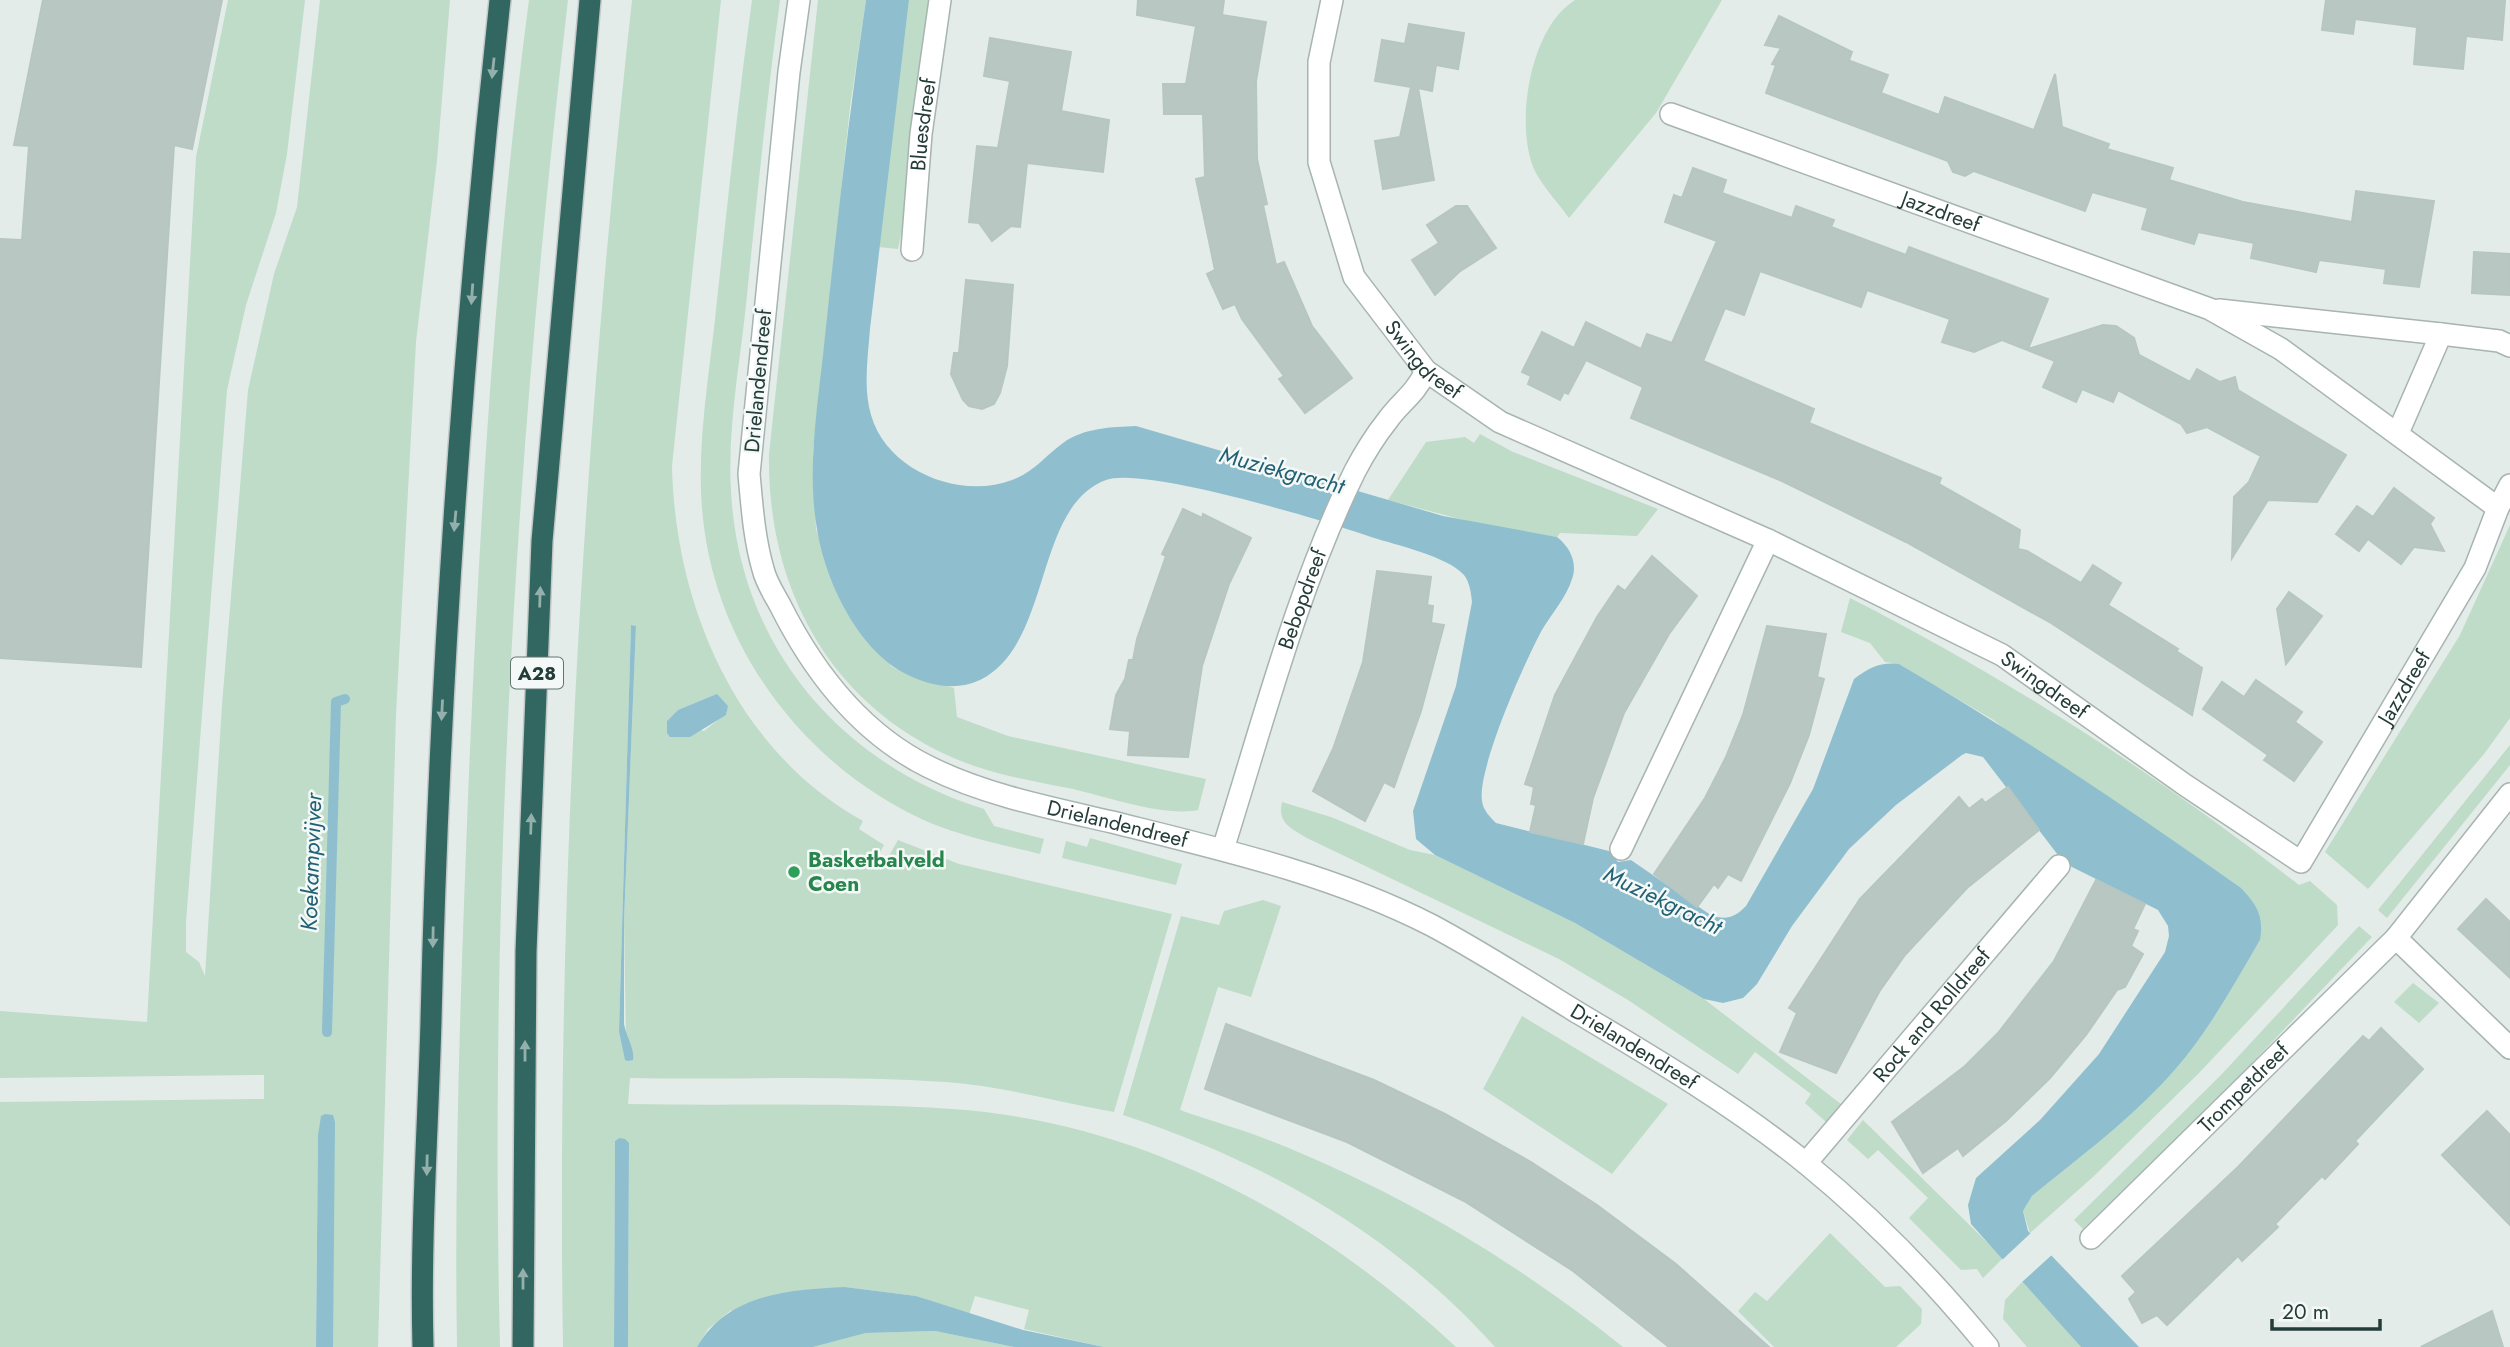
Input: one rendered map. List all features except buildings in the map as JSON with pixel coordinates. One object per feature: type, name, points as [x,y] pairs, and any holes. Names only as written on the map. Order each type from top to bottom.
[{"type":"highway","points":[[423,1347],[434,868],[445,642],[478,205],[500,0]]},
{"type":"highway","name":"A28","points":[[523,1347],[526,952],[542,541],[590,0]]},
{"type":"street","name":"Drielandendreef","points":[[799,0],[749,474],[755,535],[764,574],[818,672],[850,709],[886,739],[928,766],[981,787],[1066,811],[1223,849],[1345,887],[1431,925],[1609,1031],[1720,1102],[1806,1163],[1875,1223],[1960,1312],[1988,1347]]},
{"type":"street","name":"Bluesdreef","points":[[912,250],[920,134],[940,0]]},
{"type":"street","name":"Swingdreef","points":[[1332,0],[1319,62],[1319,162],[1354,277],[1426,371],[1500,422],[1768,540],[2002,655],[2185,785],[2301,862]]},
{"type":"street","name":"Jazzdreef","points":[[1671,114],[2210,309],[2281,349],[2498,508]]},
{"type":"street","name":"Jazzdreef","points":[[2210,309],[2499,341],[2510,346]]},
{"type":"street","points":[[2398,433],[2441,334]]},
{"type":"street","name":"Bebopdreef","points":[[1223,849],[1301,598],[1327,536],[1356,469],[1388,419],[1415,393],[1426,371]]},
{"type":"street","name":"Jazzdreef","points":[[2301,862],[2475,568],[2498,508],[2510,485]]},
{"type":"street","points":[[1621,849],[1768,540]]},
{"type":"street","name":"Trompetdreef","points":[[2091,1238],[2396,938],[2510,793]]},
{"type":"street","name":"Rock and Rolldreef","points":[[1806,1163],[2059,866]]},
{"type":"street","points":[[2396,938],[2510,1048]]},
{"type":"green space","points":[[228,0],[305,0],[287,154],[276,213],[246,305],[227,390],[186,922],[186,952],[199,962],[205,976],[222,705],[248,390],[274,274],[297,207],[320,0],[450,0],[437,160],[416,342],[396,715],[378,1347],[333,1347],[333,1115],[318,1135],[316,1347],[0,1347],[0,1102],[264,1099],[264,1075],[0,1078],[0,1011],[147,1022],[196,157]]},
{"type":"green space","points":[[529,0],[568,0],[534,335],[510,672],[499,1010],[500,1347],[457,1347],[459,1072],[477,598],[497,299]]},
{"type":"green space","points":[[632,0],[721,0],[672,466],[676,518],[685,570],[700,621],[721,669],[748,715],[780,756],[818,791],[863,821],[859,829],[884,845],[873,865],[881,870],[898,840],[959,864],[1172,914],[1114,1112],[967,1084],[867,1079],[630,1078],[628,1104],[831,1105],[952,1109],[1023,1118],[1092,1134],[1159,1156],[1224,1184],[1287,1218],[1346,1257],[1403,1300],[1456,1347],[1104,1347],[1024,1329],[1029,1310],[975,1296],[969,1315],[916,1296],[845,1287],[730,1311],[708,1329],[697,1347],[628,1347],[629,1144],[619,1138],[615,1141],[614,1347],[563,1347],[562,1178],[569,841],[587,504]],"holes":[[[631,625],[636,626],[624,921],[626,1038],[619,1031]],[[717,695],[727,713],[704,731],[667,721],[678,710]]]},
{"type":"green space","points":[[752,0],[780,0],[731,442],[731,491],[738,547],[754,599],[776,647],[806,691],[842,729],[884,762],[932,789],[984,809],[994,826],[1044,839],[1040,854],[928,822],[881,797],[838,766],[800,730],[767,689],[740,643],[720,595],[707,544],[701,490],[702,443]]},
{"type":"green space","points":[[818,0],[866,0],[850,107],[813,452],[816,529],[834,584],[852,619],[891,666],[911,676],[954,688],[957,717],[1008,736],[1206,779],[1198,810],[1153,809],[999,773],[970,765],[911,736],[873,707],[840,674],[814,636],[794,595],[780,550],[771,503],[769,454]]},
{"type":"green space","points":[[909,0],[930,0],[912,114],[906,211],[898,249],[878,247]]},
{"type":"green space","points":[[1575,0],[1722,0],[1656,113],[1569,218],[1535,171],[1527,145],[1526,122],[1531,74],[1538,51],[1547,30]]},
{"type":"green space","points":[[1480,434],[1513,452],[1658,509],[1637,536],[1560,533],[1557,537],[1490,527],[1388,500],[1426,442],[1465,437],[1474,443]]},
{"type":"green space","points":[[2510,525],[2510,718],[2484,754],[2368,889],[2325,852],[2460,635]]},
{"type":"green space","points":[[1850,598],[2025,695],[2192,805],[2299,885],[2310,881],[2337,905],[2338,925],[2200,1072],[2094,1176],[2030,1233],[2023,1211],[2032,1196],[2131,1115],[2176,1069],[2215,1015],[2260,940],[1995,721],[1899,664],[1885,662],[1870,643],[1841,632]]},
{"type":"green space","points":[[2510,745],[2510,765],[2387,918],[2378,910]]},
{"type":"green space","points":[[1282,802],[1331,817],[1410,850],[1435,855],[1575,923],[1704,999],[1841,1104],[1826,1122],[1805,1103],[1811,1094],[1755,1052],[1738,1074],[1628,1000],[1559,959],[1307,838],[1283,820]]},
{"type":"green space","points":[[1090,838],[1182,864],[1176,885],[1062,858],[1066,841],[1087,847]]},
{"type":"green space","points":[[1263,900],[1281,906],[1251,997],[1218,987],[1180,1110],[1255,1135],[1314,1159],[1407,1204],[1540,1285],[1623,1347],[1495,1347],[1415,1270],[1324,1206],[1227,1155],[1123,1115],[1181,916],[1219,925],[1224,911]]},
{"type":"green space","points":[[2359,926],[2372,937],[2231,1085],[2083,1229],[2074,1220],[2221,1075]]},
{"type":"green space","points":[[2413,983],[2439,1003],[2419,1023],[2394,1002]]},
{"type":"green space","points":[[1522,1016],[1668,1104],[1612,1174],[1483,1089]]},
{"type":"green space","points":[[1863,1120],[2003,1258],[1983,1278],[1977,1269],[1961,1270],[1909,1218],[1928,1198],[1878,1150],[1868,1159],[1847,1140]]},
{"type":"green space","points":[[1830,1233],[1885,1287],[1900,1286],[1922,1309],[1921,1324],[1896,1347],[1774,1347],[1738,1311],[1755,1292],[1767,1301]]},
{"type":"green space","points":[[2024,1280],[2081,1347],[2027,1347],[2003,1319],[2005,1300]]},
{"type":"green space","points":[[935,1331],[1014,1347],[813,1347],[866,1333]]},
{"type":"water","name":"Muziekgracht","points":[[866,0],[909,0],[870,329],[867,383],[871,415],[880,435],[892,452],[909,465],[928,476],[949,483],[992,485],[1027,473],[1063,443],[1079,434],[1098,429],[1136,426],[1443,516],[1557,537],[1572,556],[1574,573],[1566,593],[1534,645],[1494,741],[1482,786],[1484,807],[1496,823],[1609,851],[1618,862],[1631,860],[1712,916],[1731,917],[1746,906],[1813,789],[1854,679],[1886,664],[1899,664],[2030,744],[2241,888],[2258,911],[2260,940],[2203,1034],[2176,1069],[2131,1115],[2032,1196],[2023,1211],[2028,1231],[2139,1347],[2081,1347],[1971,1224],[1968,1205],[1976,1178],[2040,1120],[2099,1054],[2165,952],[2169,936],[2168,926],[2158,910],[2064,863],[1983,757],[1966,753],[1962,755],[1896,805],[1849,849],[1792,926],[1757,984],[1743,998],[1723,1003],[1704,999],[1575,923],[1435,855],[1416,839],[1413,811],[1456,686],[1472,602],[1464,575],[1446,562],[1316,519],[1236,497],[1157,481],[1126,478],[1106,480],[1083,495],[1066,518],[1020,637],[1003,662],[980,680],[961,686],[922,681],[887,662],[872,647],[846,611],[827,570],[817,529],[813,481],[815,432],[834,252]]},
{"type":"water","points":[[631,625],[636,626],[624,921],[624,1024],[633,1056],[633,1060],[628,1061],[625,1060],[619,1031]]},
{"type":"water","points":[[717,694],[728,706],[726,715],[690,737],[670,737],[667,733],[667,721],[678,710]]},
{"type":"water","points":[[333,1115],[335,1122],[333,1347],[316,1347],[318,1135],[321,1116]]},
{"type":"water","points":[[619,1138],[629,1143],[628,1347],[614,1347],[615,1141]]},
{"type":"water","points":[[845,1287],[916,1296],[1023,1330],[1104,1347],[1014,1347],[935,1331],[866,1333],[813,1347],[697,1347],[725,1315],[743,1305],[782,1293]]},
{"type":"pier","points":[[2033,1231],[2054,1253],[2022,1282],[2001,1261]]},
{"type":"waterway","name":"Koekampvijver","points":[[327,1032],[336,702],[345,699]]},
{"type":"place","name":"Basketbalveld Coen","points":[[794,872]]}]
